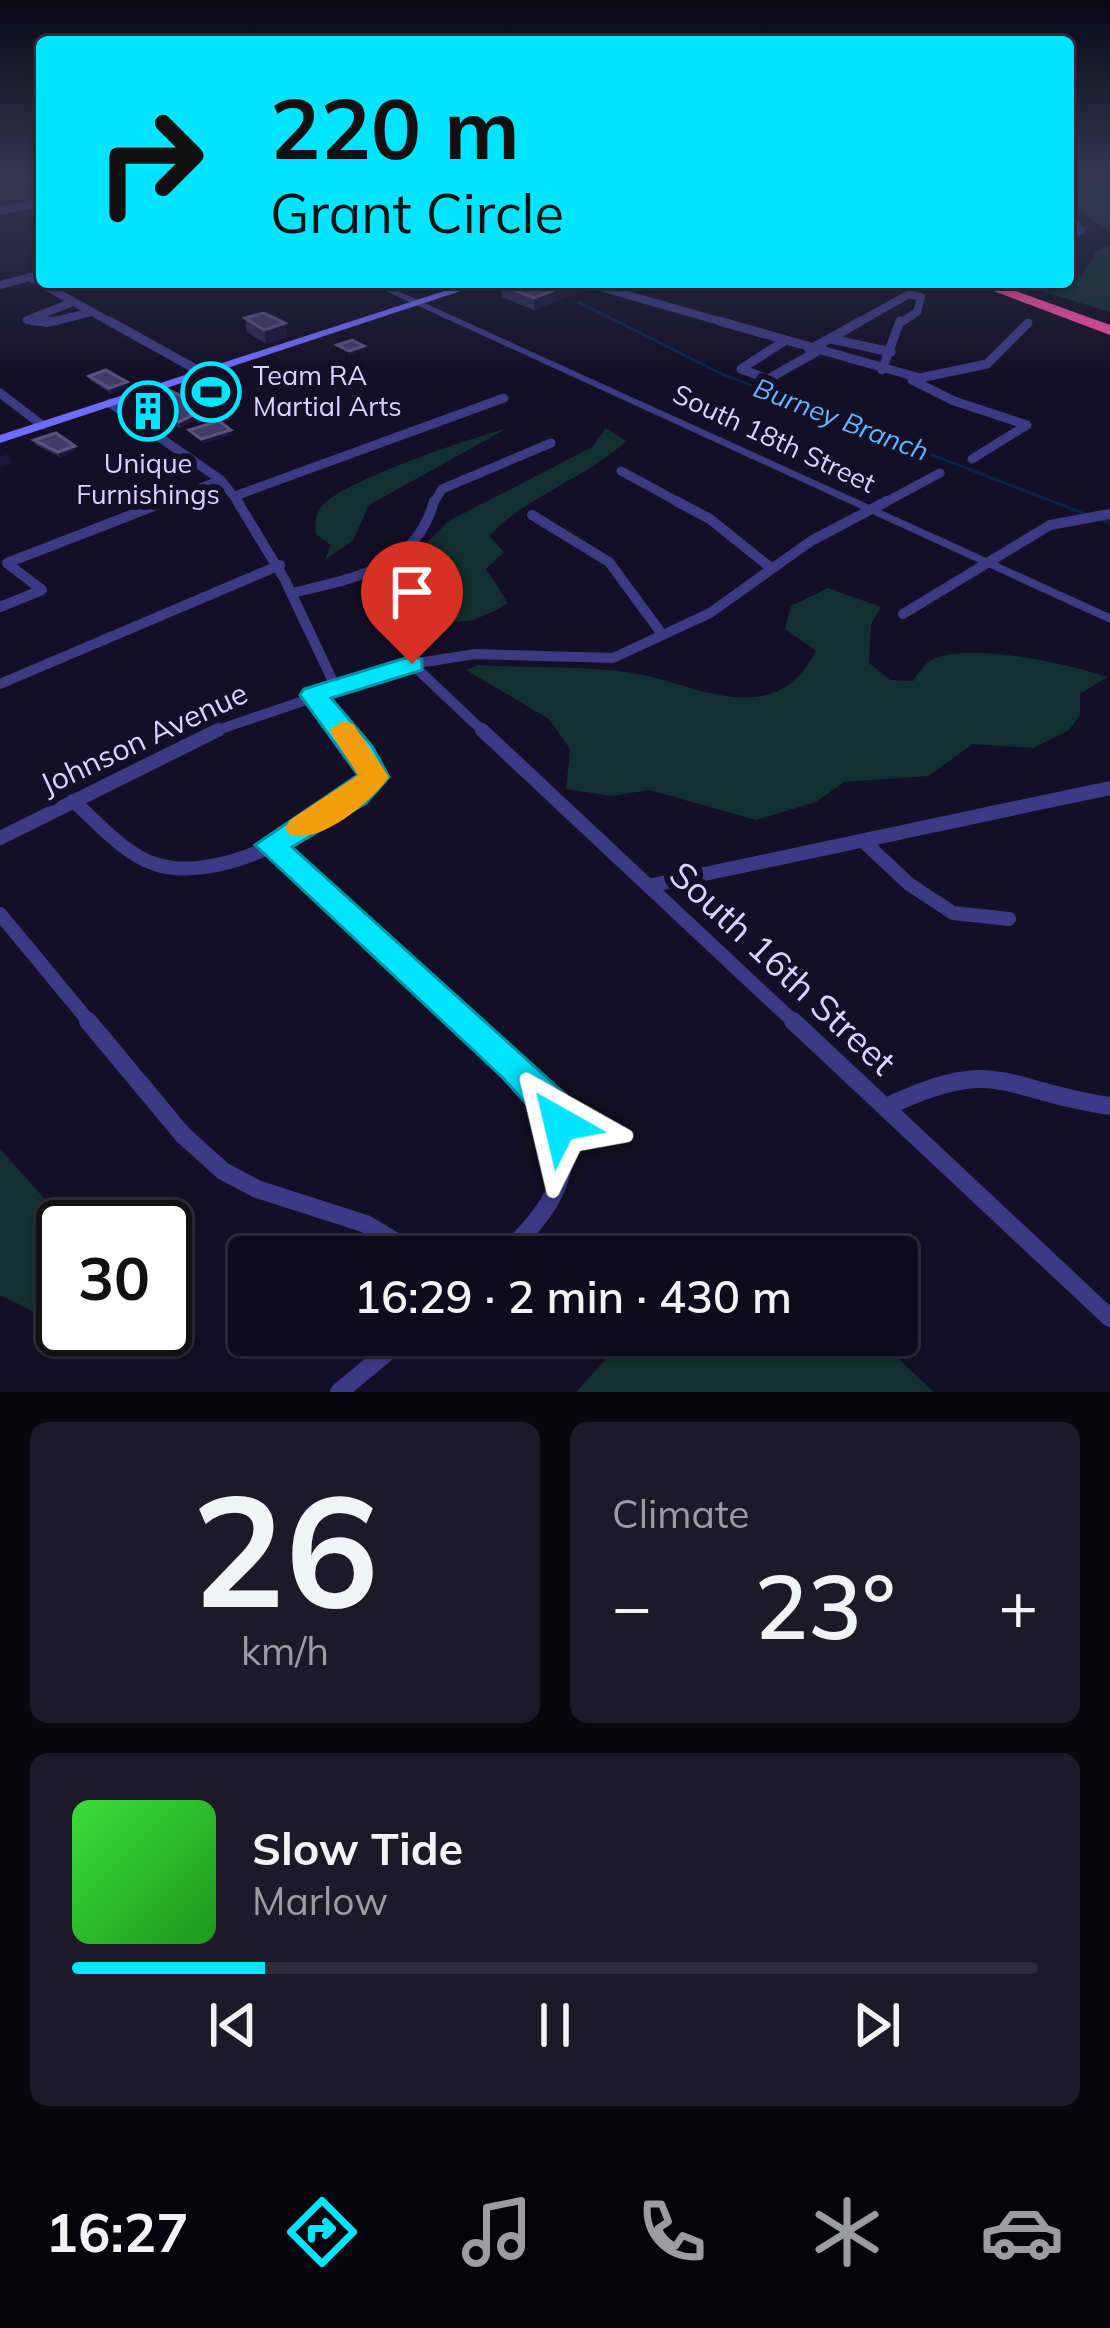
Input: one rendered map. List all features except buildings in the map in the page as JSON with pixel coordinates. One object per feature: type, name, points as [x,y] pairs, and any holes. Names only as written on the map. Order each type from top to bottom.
[{"type":"highway","points":[[993,288],[1110,330]]},
{"type":"highway","points":[[1021,288],[1110,320]]},
{"type":"main road","points":[[0,439],[465,288]]},
{"type":"street","points":[[0,284],[36,275]]},
{"type":"street","points":[[28,277],[36,281]]},
{"type":"street","points":[[48,288],[203,373]]},
{"type":"street","name":"South 18th Street","points":[[385,288],[1110,619]]},
{"type":"street","points":[[602,288],[864,365],[887,361]]},
{"type":"street","points":[[782,342],[741,369],[768,379],[909,294],[921,297],[917,312],[900,321],[887,361]]},
{"type":"street","points":[[74,302],[27,320],[47,323],[93,312]]},
{"type":"street","points":[[906,376],[930,378],[987,364],[1028,323]]},
{"type":"street","points":[[831,339],[887,361],[954,401],[1027,425],[972,459]]},
{"type":"street","points":[[0,393],[42,425]]},
{"type":"street","points":[[236,496],[295,470],[341,461],[504,398]]},
{"type":"street","points":[[110,403],[221,480],[236,496],[280,565],[336,688]]},
{"type":"street","points":[[292,593],[361,573],[410,547],[426,531],[431,502],[442,489],[551,442]]},
{"type":"street","points":[[621,471],[710,519],[771,568]]},
{"type":"street","name":"Johnson Avenue","points":[[0,838],[208,733],[412,664],[475,654],[598,661],[710,613],[771,568],[940,472]]},
{"type":"street","points":[[0,607],[42,590],[8,563],[221,480]]},
{"type":"street","points":[[903,614],[1061,522],[1106,514]]},
{"type":"street","points":[[532,515],[593,546],[618,567],[636,585],[662,634]]},
{"type":"street","points":[[0,684],[280,565]]},
{"type":"street","name":"South 16th Street","points":[[412,664],[1110,1318]]},
{"type":"street","points":[[73,801],[151,863],[181,871],[210,868],[271,845],[356,796],[374,777],[362,753],[313,695]]},
{"type":"street","points":[[653,885],[1110,788]]},
{"type":"street","points":[[863,841],[909,884],[953,913],[1009,919]]},
{"type":"street","points":[[271,845],[516,1067],[557,1114],[562,1164],[557,1191],[545,1219],[525,1236]]},
{"type":"street","points":[[0,914],[183,1135],[223,1171],[257,1189],[367,1224],[387,1236]]},
{"type":"street","points":[[886,1107],[951,1078],[988,1074],[1072,1102],[1110,1106]]},
{"type":"street","points":[[339,1392],[383,1356]]},
{"type":"green space","points":[[1110,246],[1110,312],[1032,288],[1074,288],[1074,279],[1096,250]]},
{"type":"green space","points":[[606,428],[626,441],[489,536],[504,552],[486,569],[508,603],[458,622],[386,603],[370,579],[419,550],[449,521],[592,447]]},
{"type":"green space","points":[[506,429],[369,505],[353,540],[325,560],[331,545],[316,534],[316,520],[321,507],[333,497],[408,462]]},
{"type":"green space","points":[[828,588],[881,607],[871,624],[869,663],[890,680],[913,681],[931,660],[968,653],[1044,661],[1107,677],[1080,694],[1080,715],[1068,731],[1033,748],[973,744],[928,776],[844,782],[816,802],[756,820],[649,790],[612,796],[566,789],[570,749],[549,719],[466,670],[478,665],[608,670],[754,697],[777,691],[798,677],[816,651],[785,629],[791,606]]},
{"type":"green space","points":[[0,1149],[46,1200],[36,1200],[36,1313],[0,1295]]},
{"type":"green space","points":[[895,1356],[934,1392],[576,1392],[608,1357]]},
{"type":"waterway","name":"Burney Branch","points":[[578,302],[722,374],[1085,514]]},
{"type":"waterway","name":"Burney Branch","points":[[1100,519],[1110,523]]},
{"type":"slow traffic","points":[[301,828],[356,796],[374,777],[373,768],[343,730]]},
{"type":"place","name":"Team RA Martial Arts","points":[[211,392]]},
{"type":"place","name":"Unique Furnishings","points":[[148,411]]},
{"type":"route","points":[[412,664],[313,695],[362,753],[374,777],[356,796],[271,845],[516,1067],[552,1106],[560,1124]]}]
